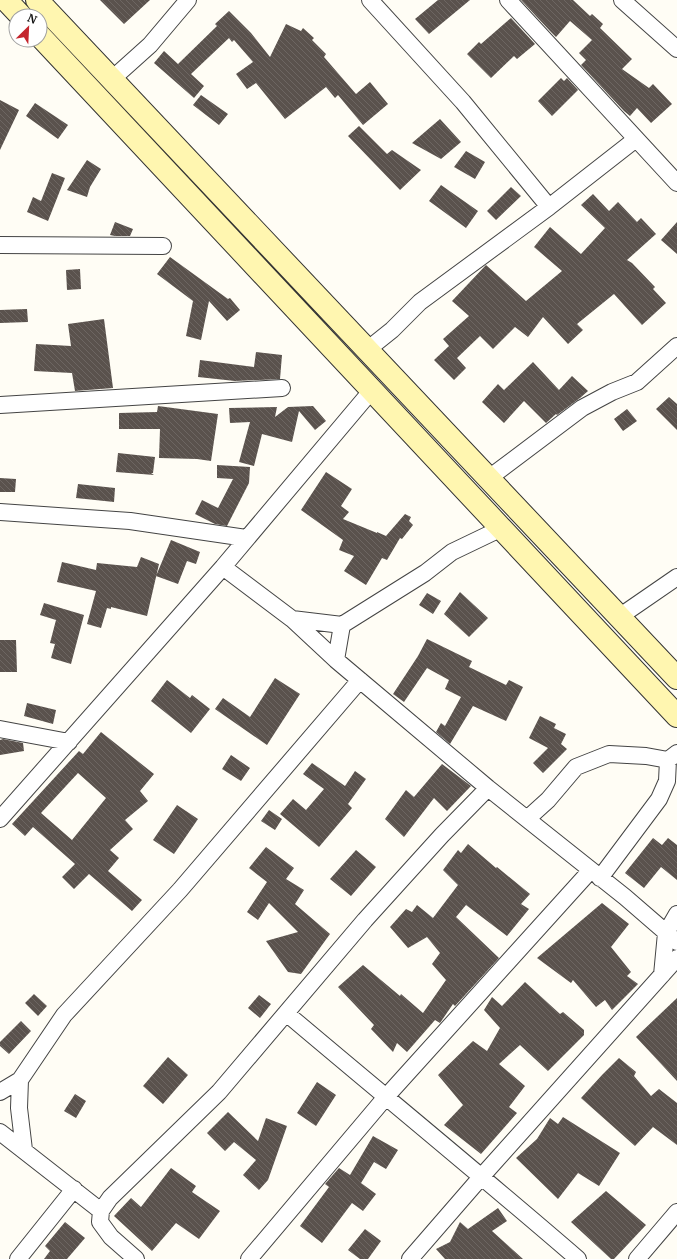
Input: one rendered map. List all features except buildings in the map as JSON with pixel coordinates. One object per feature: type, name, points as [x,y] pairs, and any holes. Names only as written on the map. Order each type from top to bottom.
[{"type":"main road","points":[[6,0],[14,8]]},
{"type":"main road","points":[[37,0],[677,678]]},
{"type":"main road","points":[[48,45],[677,716]]},
{"type":"street","points":[[111,80],[150,44],[188,0]]},
{"type":"street","points":[[370,0],[463,102],[549,207]]},
{"type":"street","points":[[508,0],[677,183]]},
{"type":"street","points":[[622,0],[677,49]]},
{"type":"street","points":[[367,350],[392,330],[420,302],[549,207],[636,139]]},
{"type":"street","points":[[0,245],[163,246]]},
{"type":"street","points":[[489,478],[582,408],[612,392],[637,382],[677,346]]},
{"type":"street","points":[[0,405],[282,388]]},
{"type":"street","points":[[0,819],[223,566],[372,390]]},
{"type":"street","points":[[0,512],[130,521],[246,538]]},
{"type":"street","points":[[292,619],[342,625],[425,573],[452,552],[502,528]]},
{"type":"street","points":[[223,566],[292,619],[336,660],[488,788],[596,874],[672,938]]},
{"type":"street","points":[[619,617],[677,577]]},
{"type":"street","points":[[336,660],[342,625]]},
{"type":"street","points":[[0,1092],[20,1080],[64,1016],[180,890],[360,680]]},
{"type":"street","points":[[0,729],[69,742]]},
{"type":"street","points":[[248,1259],[386,1098],[596,874],[659,799],[667,781],[673,756],[609,754],[576,767],[548,800],[527,819]]},
{"type":"street","points":[[136,1259],[111,1237],[100,1222],[101,1211],[110,1198],[219,1092],[365,920],[488,788]]},
{"type":"street","points":[[662,975],[677,914]]},
{"type":"street","points":[[410,1259],[482,1176],[677,958]]},
{"type":"street","points":[[286,1013],[386,1098],[482,1176],[578,1259]]},
{"type":"street","points":[[20,1080],[19,1108],[24,1150]]},
{"type":"street","points":[[0,1132],[101,1211]]},
{"type":"street","points":[[18,1259],[74,1189]]},
{"type":"street","points":[[637,1259],[677,1212]]}]
